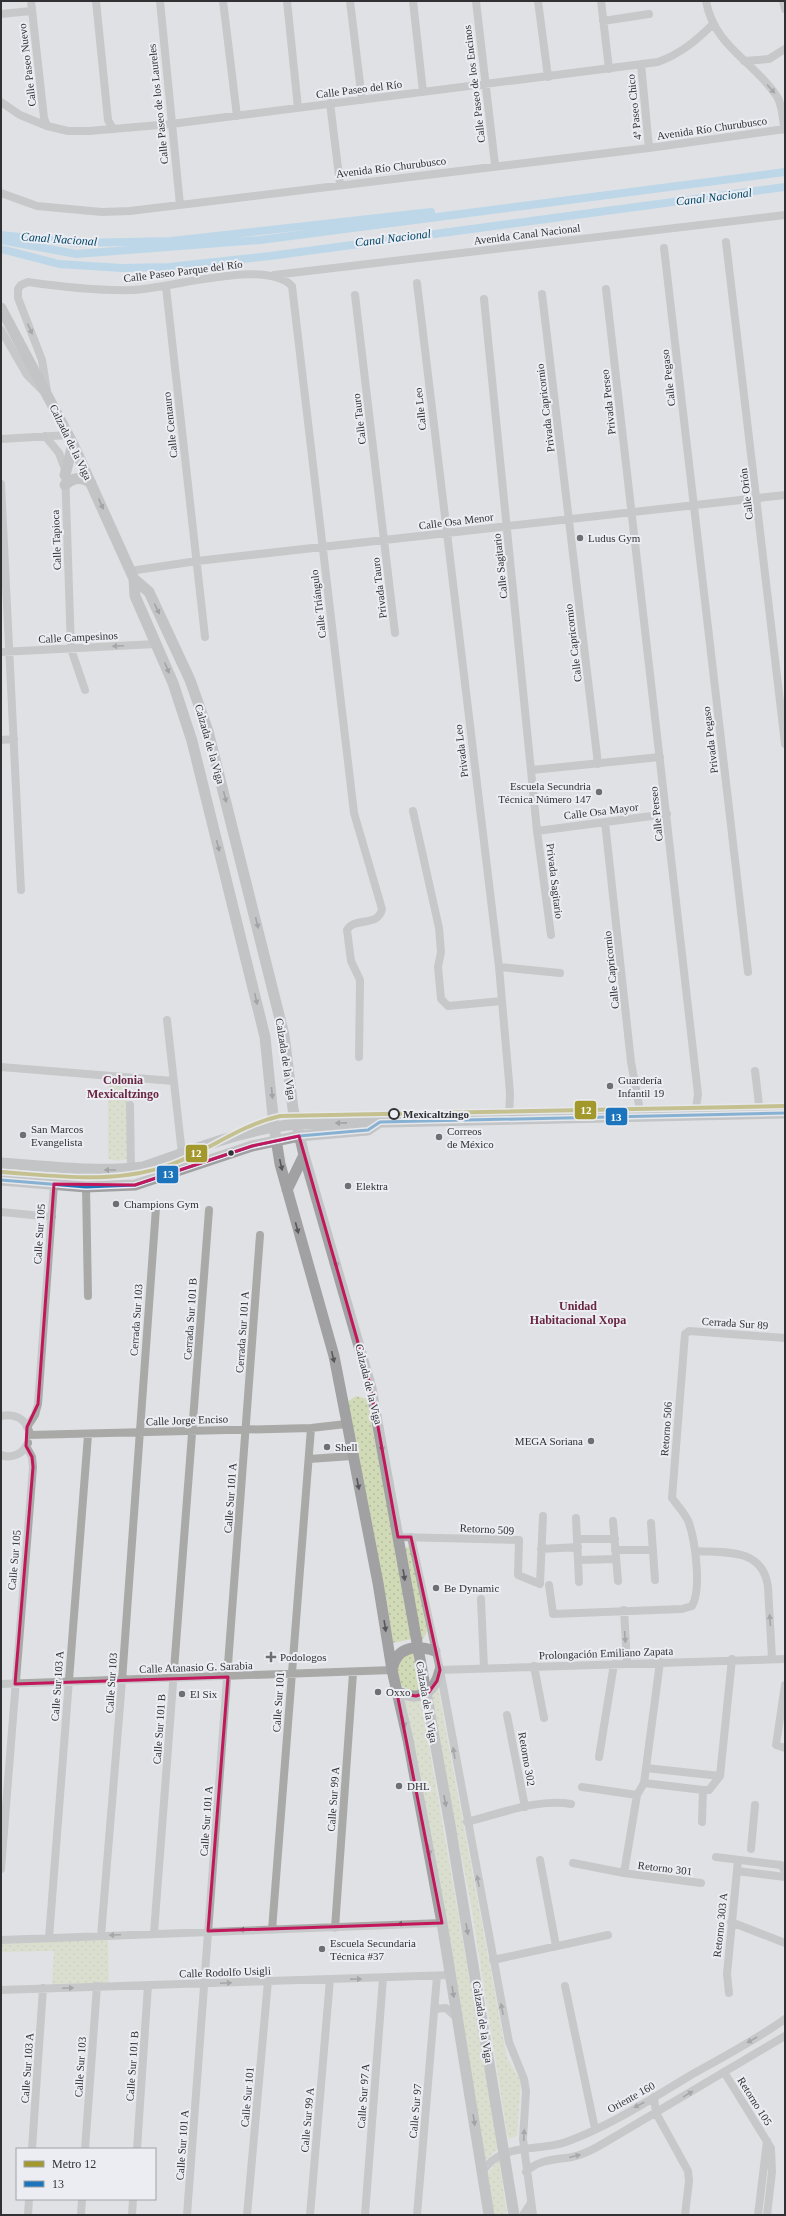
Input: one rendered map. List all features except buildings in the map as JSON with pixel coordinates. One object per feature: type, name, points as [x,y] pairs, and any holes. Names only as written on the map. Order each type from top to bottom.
[{"type":"main road","name":"Calzada de la Viga","points":[[1,308],[71,440],[132,575],[135,596],[181,704],[192,741],[265,1037],[276,1140],[287,1190],[334,1356],[352,1456],[378,1583],[392,1670],[408,1740],[442,1923],[489,2215]]},
{"type":"main road","points":[[71,440],[65,480],[76,478],[84,479],[91,483]]},
{"type":"main road","name":"Calzada de la Viga","points":[[132,575],[149,592],[177,649],[200,705],[284,1035],[296,1124],[299,1136],[371,1388],[424,1694],[471,1950],[514,2215]]},
{"type":"main road","points":[[251,976],[269,972]]},
{"type":"main road","points":[[1,1163],[111,1170],[131,1169],[144,1167],[246,1133],[274,1126],[296,1124],[785,1113]]},
{"type":"main road","points":[[1,1180],[86,1187],[135,1185],[252,1146],[299,1136],[368,1130],[380,1122]]},
{"type":"main road","points":[[246,1133],[251,1134],[254,1138],[252,1146]]},
{"type":"main road","points":[[287,1190],[304,1155]]},
{"type":"main road","points":[[392,1670],[394,1662],[402,1651],[416,1647],[435,1651]]},
{"type":"main road","points":[[396,1691],[409,1696],[424,1694],[434,1687],[440,1670]]},
{"type":"street","name":"Calle Paseo Nuevo","points":[[31,1],[44,118],[47,126]]},
{"type":"street","points":[[96,1],[108,120],[113,130]]},
{"type":"street","name":"Calle Paseo de los Laureles","points":[[160,1],[180,205]]},
{"type":"street","points":[[223,1],[237,116]]},
{"type":"street","points":[[287,1],[298,108]]},
{"type":"street","points":[[350,1],[362,100]]},
{"type":"street","points":[[413,1],[423,92]]},
{"type":"street","name":"Calle Paseo de los Encinos","points":[[476,1],[495,165]]},
{"type":"street","points":[[538,1],[548,77]]},
{"type":"street","points":[[601,1],[609,69]]},
{"type":"street","points":[[706,1],[712,24],[733,52],[744,61],[777,96],[785,129]]},
{"type":"street","points":[[783,1],[785,9]]},
{"type":"street","points":[[1,14],[32,11]]},
{"type":"street","points":[[603,20],[649,14]]},
{"type":"street","name":"Calle Paseo del Río","points":[[1,102],[20,115],[47,126],[68,131],[113,130],[171,124],[658,62],[686,49],[712,24]]},
{"type":"street","points":[[744,61],[770,59],[785,49]]},
{"type":"street","name":"4ª Paseo Chico","points":[[641,64],[650,148]]},
{"type":"street","points":[[330,103],[340,184]]},
{"type":"street","name":"Avenida Río Churubusco","points":[[1,193],[37,206],[75,211],[130,211],[495,165],[650,148],[785,129]]},
{"type":"street","name":"Avenida Canal Nacional","points":[[272,276],[785,215]]},
{"type":"street","name":"Calle Orión","points":[[726,242],[758,498],[785,744]]},
{"type":"street","name":"Calle Pegaso","points":[[664,248],[695,505]]},
{"type":"street","name":"Calle Paseo Parque del Río","points":[[47,394],[42,360],[19,302],[17,292],[21,285],[28,282],[98,291],[166,287],[204,279],[253,274],[272,276],[288,282],[292,286]]},
{"type":"street","name":"Calle Leo","points":[[417,283],[446,533]]},
{"type":"street","name":"Calle Triángulo","points":[[292,286],[354,813],[360,838],[382,909],[380,916],[377,919],[352,924],[347,930],[351,961],[360,980],[359,1057]]},
{"type":"street","name":"Calle Centauro","points":[[166,287],[205,637]]},
{"type":"street","name":"Privada Perseo","points":[[606,289],[631,512]]},
{"type":"street","name":"Privada Capricornio","points":[[542,294],[569,519]]},
{"type":"street","name":"Calle Tauro","points":[[355,295],[384,540]]},
{"type":"street","name":"Calle Sagitario","points":[[484,299],[538,831]]},
{"type":"street","points":[[1,330],[27,375],[47,394]]},
{"type":"street","points":[[1,438],[45,436],[71,440]]},
{"type":"street","name":"Calle Tapioca","points":[[45,436],[59,453],[65,480],[71,649],[85,690]]},
{"type":"street","points":[[1,484],[5,651],[14,739],[21,890]]},
{"type":"street","name":"Calle Osa Menor","points":[[132,575],[196,561],[785,495]]},
{"type":"street","name":"Privada Pegaso","points":[[695,505],[748,972]]},
{"type":"street","name":"Calle Perseo","points":[[631,512],[667,814],[698,1094],[695,1115]]},
{"type":"street","name":"Calle Capricornio","points":[[569,519],[598,764]]},
{"type":"street","name":"Privada Leo","points":[[446,533],[499,967],[510,1094],[509,1119]]},
{"type":"street","name":"Privada Tauro","points":[[384,540],[395,633]]},
{"type":"street","name":"Calle Campesinos","points":[[5,651],[156,644]]},
{"type":"street","points":[[1,740],[14,739]]},
{"type":"street","points":[[532,770],[660,757]]},
{"type":"street","points":[[413,811],[439,928],[440,952],[438,967],[441,999],[448,1006],[502,1001]]},
{"type":"street","name":"Calle Osa Mayor","points":[[538,831],[667,814]]},
{"type":"street","name":"Calle Capricornio","points":[[605,822],[632,1069],[641,1116]]},
{"type":"street","name":"Privada Sagitario","points":[[538,831],[551,935]]},
{"type":"street","points":[[499,967],[560,973]]},
{"type":"street","points":[[167,1020],[182,1154]]},
{"type":"street","points":[[1,1067],[173,1081]]},
{"type":"street","points":[[755,1071],[760,1113]]},
{"type":"street","points":[[130,1105],[131,1169]]},
{"type":"street","name":"Calle Sur 105","points":[[27,1427],[35,1415],[38,1404],[54,1184]]},
{"type":"street","points":[[86,1187],[88,1296]]},
{"type":"street","name":"Cerrada Sur 103","points":[[139,1432],[156,1208]]},
{"type":"street","name":"Cerrada Sur 101 B","points":[[192,1431],[209,1210]]},
{"type":"street","points":[[1,1212],[52,1217]]},
{"type":"street","name":"Cerrada Sur 101 A","points":[[246,1430],[260,1235]]},
{"type":"street","name":"Cerrada Sur 89","points":[[684,1334],[689,1331],[785,1338]]},
{"type":"street","name":"Retorno 506","points":[[684,1334],[672,1498],[689,1522],[696,1550]]},
{"type":"street","points":[[1,1416],[16,1416],[23,1420],[29,1435],[26,1446],[21,1452],[14,1456],[1,1455]]},
{"type":"street","name":"Calle Jorge Enciso","points":[[29,1435],[311,1428],[346,1424]]},
{"type":"street","name":"Calle Sur 101","points":[[272,1930],[311,1428]]},
{"type":"street","name":"Calle Sur 101 A","points":[[187,2215],[246,1430]]},
{"type":"street","name":"Calle Sur 101 B","points":[[154,1933],[192,1431]]},
{"type":"street","name":"Calle Sur 103","points":[[101,1936],[122,1681],[139,1432]]},
{"type":"street","name":"Calle Sur 103 A","points":[[50,1938],[68,1682],[88,1434]]},
{"type":"street","name":"Calle Sur 105","points":[[1,1869],[33,1468],[32,1457],[26,1446]]},
{"type":"street","points":[[309,1459],[352,1456]]},
{"type":"street","points":[[542,1516],[541,1549],[614,1539]]},
{"type":"street","points":[[576,1518],[579,1582]]},
{"type":"street","points":[[613,1521],[618,1581]]},
{"type":"street","points":[[651,1523],[655,1580]]},
{"type":"street","name":"Retorno 509","points":[[398,1537],[519,1540],[518,1575],[540,1584],[541,1549]]},
{"type":"street","name":"Calzada de la Viga","points":[[410,1537],[440,1670],[509,2042],[524,2079],[526,2091],[524,2150],[533,2215]]},
{"type":"street","points":[[615,1550],[653,1550]]},
{"type":"street","points":[[550,1585],[553,1614],[624,1610],[682,1610],[692,1606],[696,1595],[696,1550],[741,1555],[761,1565],[766,1575],[772,1659]]},
{"type":"street","points":[[579,1560],[616,1559]]},
{"type":"street","points":[[481,1600],[484,1668]]},
{"type":"street","points":[[624,1610],[627,1663]]},
{"type":"street","points":[[644,1783],[709,1790],[720,1776],[732,1659]]},
{"type":"street","name":"Prolongación Emiliano Zapata","points":[[440,1670],[732,1659],[785,1659]]},
{"type":"street","points":[[626,1873],[637,1795],[644,1783],[660,1662]]},
{"type":"street","points":[[599,1757],[614,1664]]},
{"type":"street","points":[[534,1666],[544,1718]]},
{"type":"street","name":"Calle Atanasio G. Sarabia","points":[[1,1684],[291,1675],[392,1670]]},
{"type":"street","name":"Calle Sur 99 A","points":[[335,1928],[353,1672]]},
{"type":"street","points":[[785,1685],[776,1745],[785,1748]]},
{"type":"street","name":"Retorno 302","points":[[507,1715],[525,1807]]},
{"type":"street","points":[[646,1768],[720,1776]]},
{"type":"street","points":[[582,1787],[637,1795]]},
{"type":"street","points":[[702,1790],[702,1822]]},
{"type":"street","points":[[467,1822],[525,1807],[559,1802],[572,1804]]},
{"type":"street","points":[[751,1849],[756,1805]]},
{"type":"street","points":[[716,1857],[781,1865],[785,1871]]},
{"type":"street","points":[[540,1860],[556,1946]]},
{"type":"street","name":"Retorno 303 A","points":[[729,1993],[727,1974],[738,1860]]},
{"type":"street","name":"Retorno 301","points":[[573,1863],[626,1873],[700,1883]]},
{"type":"street","points":[[737,1871],[785,1877]]},
{"type":"street","points":[[731,1922],[785,1943]]},
{"type":"street","points":[[1,1940],[442,1923]]},
{"type":"street","points":[[493,1960],[608,1935]]},
{"type":"street","name":"Calle Rodolfo Usigli","points":[[1,1990],[451,1975]]},
{"type":"street","name":"Calle Sur 97","points":[[417,2215],[437,1976]]},
{"type":"street","name":"Calle Sur 97 A","points":[[365,2215],[383,1978]]},
{"type":"street","name":"Calle Sur 99 A","points":[[310,2215],[330,1980]]},
{"type":"street","name":"Calle Sur 101","points":[[247,2215],[268,1981]]},
{"type":"street","name":"Calle Sur 101 B","points":[[137,2148],[148,1985]]},
{"type":"street","name":"Calle Sur 103","points":[[85,2148],[97,1986]]},
{"type":"street","points":[[565,1986],[595,2129]]},
{"type":"street","name":"Calle Sur 103 A","points":[[32,2148],[43,1988]]},
{"type":"street","points":[[434,2009],[446,2008],[457,2018]]},
{"type":"street","name":"Oriente 160","points":[[482,2173],[486,2165],[503,2153],[544,2148],[566,2142],[595,2129],[654,2097],[785,2019]]},
{"type":"street","points":[[526,2172],[532,2166],[540,2162],[587,2152],[656,2113],[785,2036]]},
{"type":"street","name":"Retorno 105","points":[[724,2072],[767,2141],[773,2154],[767,2215]]},
{"type":"street","points":[[654,2097],[656,2113],[688,2171],[689,2182],[685,2215]]},
{"type":"street","name":"Retorno 105","points":[[758,2215],[767,2141]]},
{"type":"street","points":[[28,2215],[29,2200]]},
{"type":"street","points":[[81,2215],[82,2200]]},
{"type":"street","points":[[132,2215],[133,2200]]},
{"type":"street","points":[[523,2215],[531,2203]]},
{"type":"highlighted area","points":[[299,1136],[371,1388],[398,1537],[411,1537],[440,1670],[437,1681],[429,1692],[416,1696],[397,1693],[442,1923],[208,1931],[228,1677],[15,1684],[33,1467],[32,1457],[26,1446],[27,1427],[38,1404],[54,1184],[135,1185],[252,1146]]},
{"type":"green space","points":[[108,1081],[128,1083],[127,1159],[117,1161],[108,1159]]},
{"type":"green space","points":[[356,1396],[367,1399],[412,1639],[387,1644],[347,1402]]},
{"type":"green space","points":[[410,1546],[427,1631],[421,1643],[405,1548]]},
{"type":"green space","points":[[414,1650],[421,1691],[412,1691],[401,1686],[396,1674],[401,1655]]},
{"type":"green space","points":[[438,1688],[507,2058],[521,2081],[517,2136],[508,2139],[470,1899],[430,1700]]},
{"type":"green space","points":[[421,1700],[499,2148],[484,2161],[404,1702]]},
{"type":"green space","points":[[108,1939],[109,1984],[52,1986],[54,1951],[1,1952],[1,1942]]},
{"type":"green space","points":[[499,2159],[507,2215],[493,2215],[486,2176]]},
{"type":"waterway","name":"Canal Nacional","points":[[1,240],[76,254],[260,240],[785,172]]},
{"type":"waterway","name":"Canal Nacional","points":[[1,249],[59,264],[122,268],[169,267],[270,256],[785,187]]},
{"type":"waterway","name":"Canal Nacional","points":[[1,235],[78,243],[171,241],[431,212]]},
{"type":"metro line","name":"12","points":[[1,1172],[66,1177],[109,1177],[151,1171],[186,1158],[252,1125],[280,1116],[785,1106]]},
{"type":"transit line","name":"13","points":[[1,1180],[86,1187],[135,1185],[252,1146],[299,1136],[368,1130],[380,1122],[785,1113]]},
{"type":"place","name":"Ludus Gym","points":[[580,538]]},
{"type":"place","name":"Escuela Secundria Técnica Número 147","points":[[599,792]]},
{"type":"place","name":"Guardería Infantil 19","points":[[610,1086]]},
{"type":"place","name":"Mexicaltzingo","points":[[394,1114]]},
{"type":"place","name":"San Marcos Evangelista","points":[[23,1135]]},
{"type":"place","name":"Correos de México","points":[[439,1137]]},
{"type":"place","name":"Elektra","points":[[348,1186]]},
{"type":"place","name":"Champions Gym","points":[[116,1204]]},
{"type":"place","name":"MEGA Soriana","points":[[591,1441]]},
{"type":"place","name":"Shell","points":[[327,1447]]},
{"type":"place","name":"Be Dynamic","points":[[436,1588]]},
{"type":"place","name":"Podologos","points":[[271,1657]]},
{"type":"place","name":"Oxxo","points":[[378,1692]]},
{"type":"place","name":"El Six","points":[[182,1694]]},
{"type":"place","name":"DHL","points":[[399,1786]]},
{"type":"place","name":"Escuela Secundaria Técnica #37","points":[[322,1949]]},
{"type":"district","name":"Colonia Mexicaltzingo","points":[[123,1087]]},
{"type":"district","name":"Unidad Habitacional Xopa","points":[[578,1313]]}]
